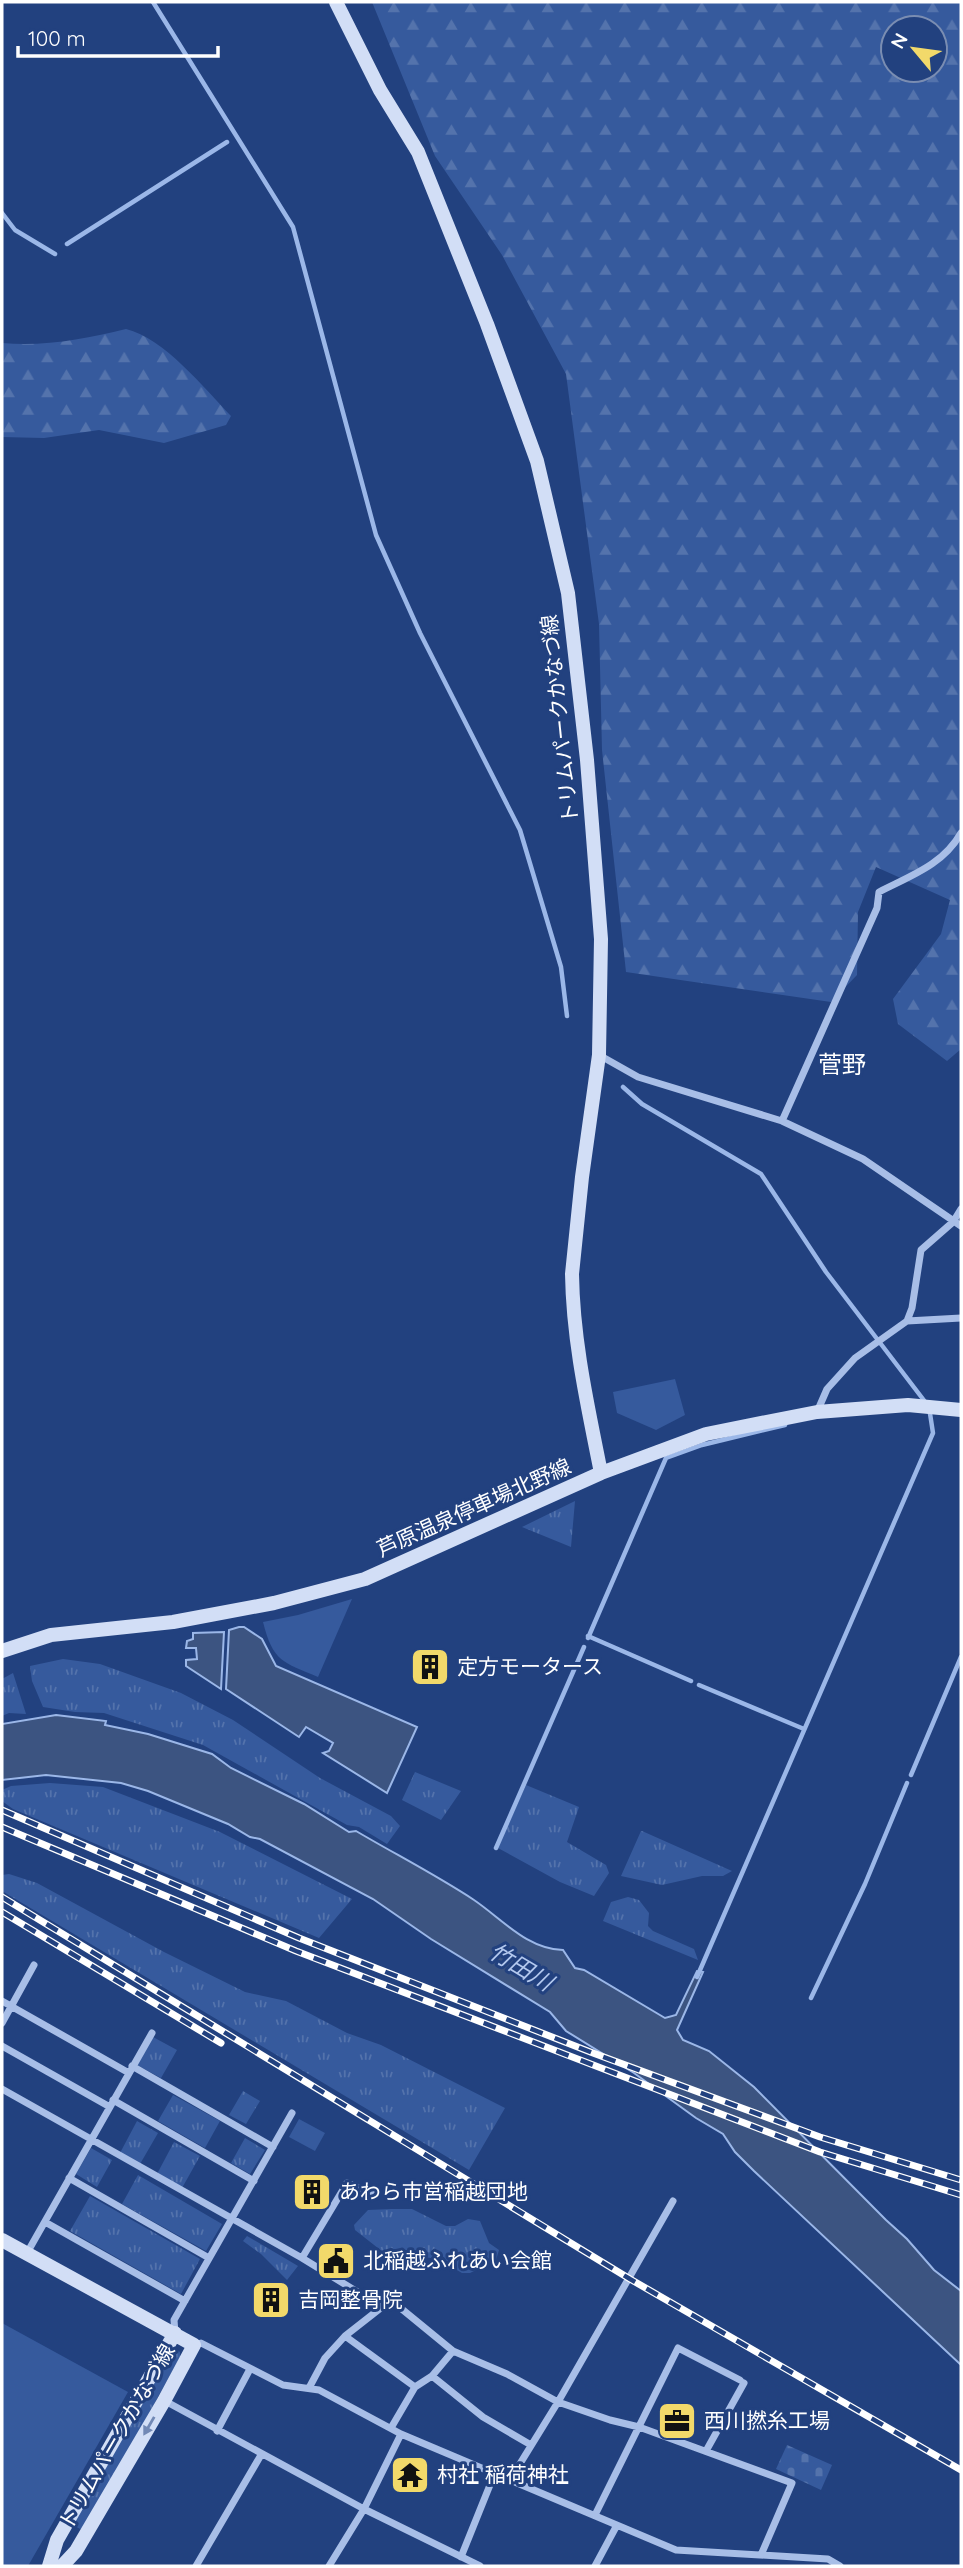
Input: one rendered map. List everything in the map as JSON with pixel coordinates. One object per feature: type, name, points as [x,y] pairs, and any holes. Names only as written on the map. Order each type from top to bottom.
[{"type":"main road","name":"トリムパークかなづ線","points":[[336,2],[380,90],[418,152],[486,324],[537,461],[568,593],[587,760],[601,939],[599,1055],[572,1274],[576,1340],[601,1473]]},
{"type":"main road","name":"芦原温泉停車場北野線","points":[[3,1648],[51,1635],[173,1622],[274,1604],[326,1591],[404,1563],[601,1473],[706,1434],[817,1412],[908,1405],[961,1410]]},
{"type":"main road","name":"トリムパークかなづ線","points":[[2,2240],[194,2345],[76,2551],[62,2566]]},
{"type":"main road","name":"トリムパークかなづ線","points":[[49,2566],[57,2540],[175,2333]]},
{"type":"street","points":[[782,1121],[877,908],[879,892],[929,868],[954,845],[961,833]]},
{"type":"street","points":[[599,1055],[638,1077],[782,1121],[863,1159],[961,1226]]},
{"type":"street","points":[[907,1321],[912,1308],[921,1250],[953,1222],[961,1209]]},
{"type":"street","points":[[817,1412],[827,1389],[855,1358],[907,1321],[961,1318]]},
{"type":"street","points":[[2,2023],[34,1965]]},
{"type":"street","points":[[2,2001],[273,2147]]},
{"type":"street","points":[[26,2254],[152,2033]]},
{"type":"street","points":[[2,2046],[254,2181]]},
{"type":"street","points":[[2,2090],[302,2258],[382,2306]]},
{"type":"street","points":[[175,2333],[174,2320],[292,2113]]},
{"type":"street","points":[[69,2178],[209,2258]]},
{"type":"street","points":[[302,2258],[346,2183],[376,2195]]},
{"type":"street","points":[[510,2480],[673,2201]]},
{"type":"street","points":[[45,2222],[185,2301]]},
{"type":"street","points":[[309,2388],[325,2358],[345,2336],[392,2301],[453,2351],[507,2374],[558,2402],[639,2427],[792,2483],[761,2555]]},
{"type":"street","points":[[345,2336],[415,2387]]},
{"type":"street","points":[[194,2345],[201,2343],[283,2385],[319,2390],[401,2434],[677,2550],[828,2559],[840,2566]]},
{"type":"street","points":[[595,2515],[678,2348],[742,2382],[706,2451]]},
{"type":"street","points":[[391,2428],[415,2387],[432,2376],[453,2351]]},
{"type":"street","points":[[217,2431],[250,2369]]},
{"type":"street","points":[[432,2376],[483,2417],[531,2445]]},
{"type":"street","points":[[164,2401],[364,2509],[480,2566]]},
{"type":"street","points":[[329,2566],[364,2509],[401,2434]]},
{"type":"street","points":[[196,2566],[261,2455]]},
{"type":"street","points":[[461,2557],[494,2474]]},
{"type":"street","points":[[595,2566],[617,2525]]},
{"type":"green space","points":[[372,2],[961,2],[961,1049],[947,1061],[898,1024],[893,999],[941,934],[950,900],[876,867],[858,912],[857,975],[831,1002],[626,972],[602,750],[599,624],[566,374],[502,255],[435,156]]},
{"type":"green space","points":[[126,329],[155,342],[183,365],[231,416],[226,425],[164,443],[99,430],[44,438],[2,437],[2,343],[64,341]]},
{"type":"green space","points":[[675,1379],[685,1415],[656,1430],[617,1413],[613,1392]]},
{"type":"green space","points":[[575,1501],[571,1547],[522,1527]]},
{"type":"green space","points":[[352,1599],[318,1677],[288,1664],[276,1653],[263,1622]]},
{"type":"green space","points":[[63,1659],[100,1664],[181,1693],[233,1720],[320,1778],[391,1816],[400,1826],[387,1844],[359,1827],[347,1825],[203,1745],[104,1713],[43,1707],[32,1681],[30,1666]]},
{"type":"green space","points":[[13,1673],[26,1714],[9,1713],[2,1716],[2,1679]]},
{"type":"green space","points":[[415,1772],[461,1791],[441,1820],[402,1800]]},
{"type":"green space","points":[[50,1783],[103,1787],[220,1832],[352,1899],[319,1938],[13,1809],[2,1801],[2,1790],[11,1786]]},
{"type":"green space","points":[[526,1785],[579,1807],[567,1842],[606,1865],[609,1873],[594,1896],[560,1882],[498,1848]]},
{"type":"green space","points":[[641,1831],[732,1871],[723,1876],[702,1876],[662,1885],[621,1876]]},
{"type":"green space","points":[[9,1874],[37,1883],[164,1952],[245,1992],[286,2001],[347,2033],[381,2045],[505,2108],[469,2170],[2,1891],[2,1875]]},
{"type":"green space","points":[[628,1897],[639,1900],[649,1913],[648,1926],[653,1931],[694,1949],[698,1960],[603,1921],[611,1902]]},
{"type":"green space","points":[[153,2037],[177,2050],[161,2078],[137,2065]]},
{"type":"green space","points":[[243,2091],[260,2101],[246,2124],[229,2115]]},
{"type":"green space","points":[[173,2095],[220,2121],[205,2148],[158,2121]]},
{"type":"green space","points":[[299,2119],[325,2133],[315,2151],[289,2137]]},
{"type":"green space","points":[[137,2121],[158,2133],[140,2164],[120,2153]]},
{"type":"green space","points":[[245,2138],[265,2150],[250,2174],[231,2163]]},
{"type":"green space","points":[[174,2142],[200,2156],[182,2188],[157,2174]]},
{"type":"green space","points":[[91,2148],[112,2160],[97,2187],[76,2174]]},
{"type":"green space","points":[[138,2175],[222,2224],[206,2251],[122,2204]]},
{"type":"green space","points":[[90,2196],[200,2259],[181,2294],[70,2231]]},
{"type":"green space","points":[[412,2209],[446,2226],[455,2226],[468,2219],[480,2221],[489,2243],[499,2250],[496,2260],[470,2273],[462,2273],[438,2259],[424,2257],[411,2259],[400,2270],[386,2263],[383,2252],[355,2230],[354,2225],[368,2210]]},
{"type":"green space","points":[[247,2236],[298,2266],[287,2280],[261,2254],[243,2241]]},
{"type":"green space","points":[[2,2323],[128,2392],[28,2566],[2,2566]]},
{"type":"green space","points":[[172,2346],[180,2352],[180,2357],[84,2531],[71,2524]]},
{"type":"green space","points":[[787,2445],[832,2465],[821,2490],[776,2469]]},
{"type":"water","points":[[244,1627],[262,1639],[276,1666],[417,1727],[387,1793],[323,1753],[329,1751],[333,1743],[306,1727],[299,1737],[226,1689],[229,1630]]},
{"type":"water","points":[[224,1632],[221,1689],[186,1666],[186,1660],[197,1659],[196,1648],[186,1648],[187,1641],[193,1639],[193,1633]]},
{"type":"water","name":"竹田川","points":[[56,1715],[106,1721],[105,1725],[148,1734],[212,1754],[231,1768],[304,1804],[349,1832],[356,1831],[445,1882],[526,1939],[563,1950],[575,1968],[584,1970],[665,2018],[676,2015],[697,1971],[703,1972],[677,2030],[683,2040],[709,2051],[754,2087],[907,2239],[934,2270],[961,2291],[961,2365],[754,2171],[735,2152],[723,2134],[634,2073],[566,2031],[550,2012],[431,1939],[373,1899],[260,1839],[250,1837],[228,1824],[148,1791],[121,1783],[46,1775],[2,1780],[2,1724]]},
{"type":"waterway","points":[[153,2],[293,227],[376,535],[420,633],[520,830],[561,967],[567,1016]]},
{"type":"waterway","points":[[67,244],[227,142]]},
{"type":"waterway","points":[[2,213],[15,230],[55,254]]},
{"type":"waterway","points":[[623,1087],[642,1104],[761,1174],[826,1272],[929,1407],[933,1433],[697,1977]]},
{"type":"waterway","points":[[588,1638],[666,1458],[702,1445],[785,1425]]},
{"type":"waterway","points":[[588,1636],[691,1681]]},
{"type":"waterway","points":[[496,1848],[584,1647]]},
{"type":"waterway","points":[[911,1775],[961,1657]]},
{"type":"waterway","points":[[699,1685],[804,1729]]},
{"type":"waterway","points":[[811,1998],[865,1884],[907,1783]]},
{"type":"railway","points":[[2,1810],[299,1938],[593,2053],[820,2137],[961,2180]]},
{"type":"railway","points":[[2,1827],[296,1951],[820,2152],[961,2195]]},
{"type":"railway","points":[[2,1897],[630,2279],[961,2470]]},
{"type":"railway","points":[[2,1912],[221,2043]]},
{"type":"place","name":"定方モータース","points":[[430,1667]]},
{"type":"place","name":"あわら市営稲越団地","points":[[312,2192]]},
{"type":"place","name":"北稲越ふれあい会館","points":[[336,2261]]},
{"type":"place","name":"吉岡整骨院","points":[[271,2300]]},
{"type":"place","name":"西川撚糸工場","points":[[677,2421]]},
{"type":"place","name":"村社 稲荷神社","points":[[410,2475]]},
{"type":"district","name":"菅野","points":[[842,1065]]}]
